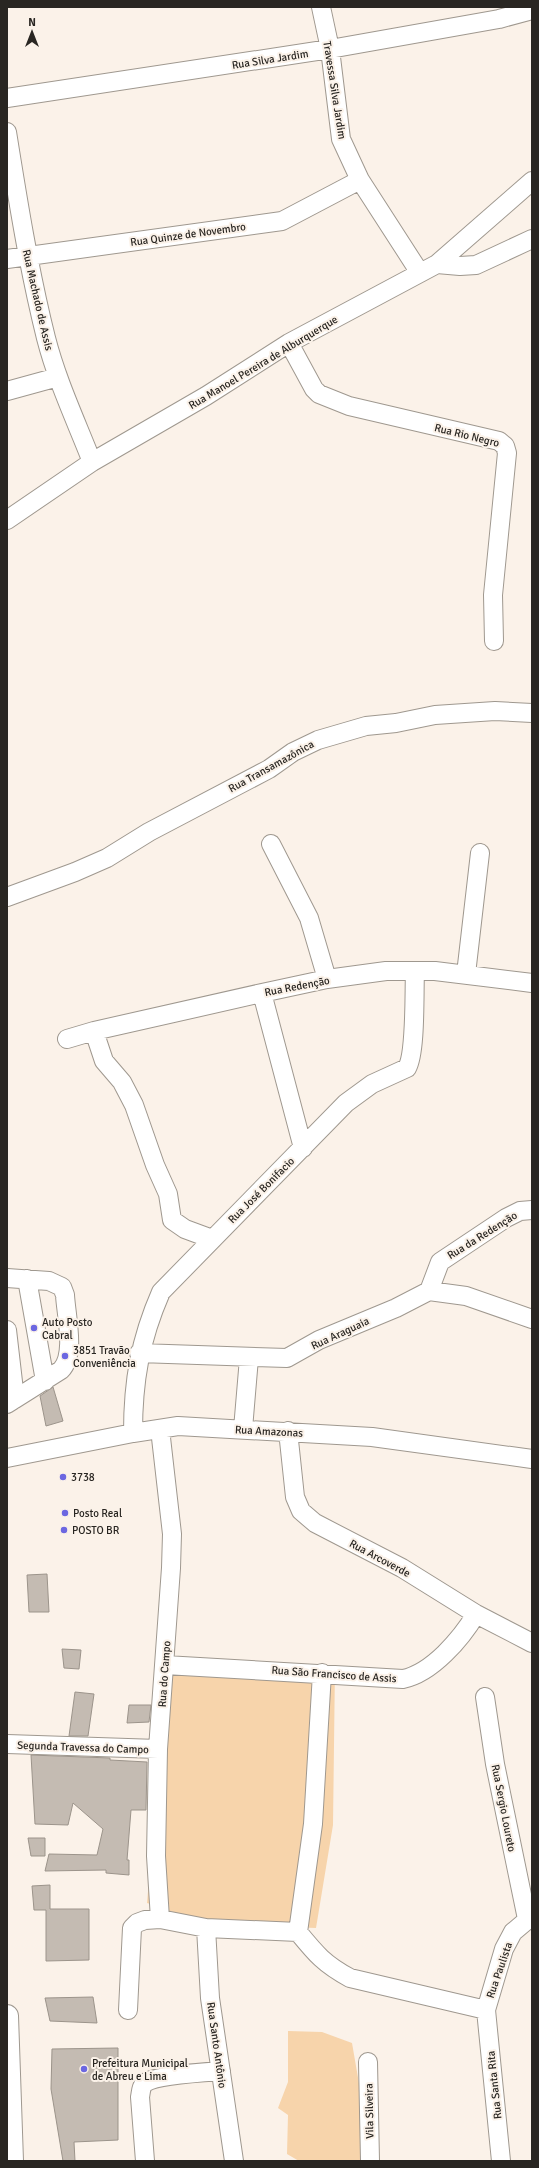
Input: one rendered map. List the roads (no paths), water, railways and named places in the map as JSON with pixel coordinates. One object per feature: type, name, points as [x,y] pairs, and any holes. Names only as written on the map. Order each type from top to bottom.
[{"type":"highway","points":[[7,2016],[12,2161]]},
{"type":"street","name":"Travessa Silva Jardim","points":[[322,7],[330,49],[341,139],[360,180],[420,273]]},
{"type":"street","name":"Rua Silva Jardim","points":[[7,98],[330,49],[499,19],[532,10]]},
{"type":"street","name":"Rua Machado de Assis","points":[[7,132],[27,256],[46,338],[58,377],[92,462]]},
{"type":"street","name":"Rua Quinze de Novembro","points":[[7,259],[282,221],[360,180]]},
{"type":"street","name":"Rua Manoel Pereira de Alburquerque","points":[[7,520],[92,462],[206,396],[289,343],[437,264],[532,181]]},
{"type":"street","points":[[437,264],[460,266],[476,265],[532,239]]},
{"type":"street","name":"Rua Rio Negro","points":[[289,343],[314,389],[319,394],[349,406],[498,441],[505,446],[507,453],[493,595],[494,641]]},
{"type":"street","points":[[7,391],[58,377]]},
{"type":"street","name":"Rua Transamazônica","points":[[7,897],[75,872],[107,858],[149,832],[269,769],[293,752],[318,740],[366,726],[396,723],[435,715],[495,711],[532,713]]},
{"type":"street","points":[[271,844],[309,918],[328,979]]},
{"type":"street","points":[[466,974],[480,853]]},
{"type":"street","name":"Rua Redenção","points":[[67,1039],[94,1031],[262,993],[328,979],[386,971],[435,971],[532,984]]},
{"type":"street","name":"Rua José Bonifacio","points":[[133,1433],[135,1373],[139,1353],[151,1315],[161,1292],[346,1103],[372,1084],[407,1068],[410,1063],[413,1047],[415,972]]},
{"type":"street","points":[[262,993],[302,1148]]},
{"type":"street","points":[[94,1031],[104,1061],[122,1082],[134,1106],[155,1165],[168,1194],[172,1220],[185,1229],[212,1239]]},
{"type":"street","name":"Rua da Redenção","points":[[429,1291],[440,1262],[506,1218],[520,1211],[532,1210]]},
{"type":"street","points":[[7,1278],[49,1281],[62,1287],[65,1295],[70,1352],[66,1365],[11,1402],[7,1330]]},
{"type":"street","points":[[28,1279],[44,1381]]},
{"type":"street","points":[[429,1291],[466,1296],[532,1319]]},
{"type":"street","name":"Rua Araguaia","points":[[139,1353],[249,1358],[287,1358],[319,1340],[396,1308],[429,1291]]},
{"type":"street","points":[[243,1429],[249,1358]]},
{"type":"street","name":"Rua Amazonas","points":[[7,1458],[133,1433],[178,1426],[288,1431],[372,1437],[532,1459]]},
{"type":"street","name":"Rua do Campo","points":[[160,1429],[172,1534],[172,1568],[158,1749],[156,1856],[160,1919]]},
{"type":"street","name":"Rua Arcoverde","points":[[288,1431],[295,1497],[301,1511],[315,1523],[402,1568],[476,1614],[532,1643]]},
{"type":"street","name":"Rua São Francisco de Assis","points":[[165,1665],[322,1673],[403,1679],[412,1677],[433,1664],[466,1631],[476,1614]]},
{"type":"street","points":[[322,1673],[313,1824],[298,1932],[316,1955],[333,1969],[350,1978],[486,2010]]},
{"type":"street","name":"Rua Sergio Loureto","points":[[485,1697],[495,1764],[529,1917]]},
{"type":"street","name":"Segunda Travessa do Campo","points":[[7,1744],[158,1749]]},
{"type":"street","name":"Rua Paulista","points":[[486,2010],[504,1949],[513,1932],[529,1917]]},
{"type":"street","points":[[128,2010],[132,1928],[137,1923],[145,1920],[160,1919],[206,1928],[298,1932]]},
{"type":"street","name":"Rua Santo Antônio","points":[[206,1928],[210,1998],[234,2161]]},
{"type":"street","name":"Rua Santa Rita","points":[[486,2010],[501,2161]]},
{"type":"street","name":"Vila Silveira","points":[[368,2062],[370,2161]]},
{"type":"street","points":[[145,2161],[140,2097],[145,2083],[158,2078],[220,2071]]},
{"type":"place","name":"Auto Posto Cabral","points":[[34,1328]]},
{"type":"place","name":"3851 Travão Conveniência","points":[[65,1356]]},
{"type":"place","name":"3738","points":[[63,1477]]},
{"type":"place","name":"Posto Real","points":[[65,1513]]},
{"type":"place","name":"POSTO BR","points":[[64,1530]]},
{"type":"place","name":"Prefeitura Municipal de Abreu e Lima","points":[[84,2069]]}]
